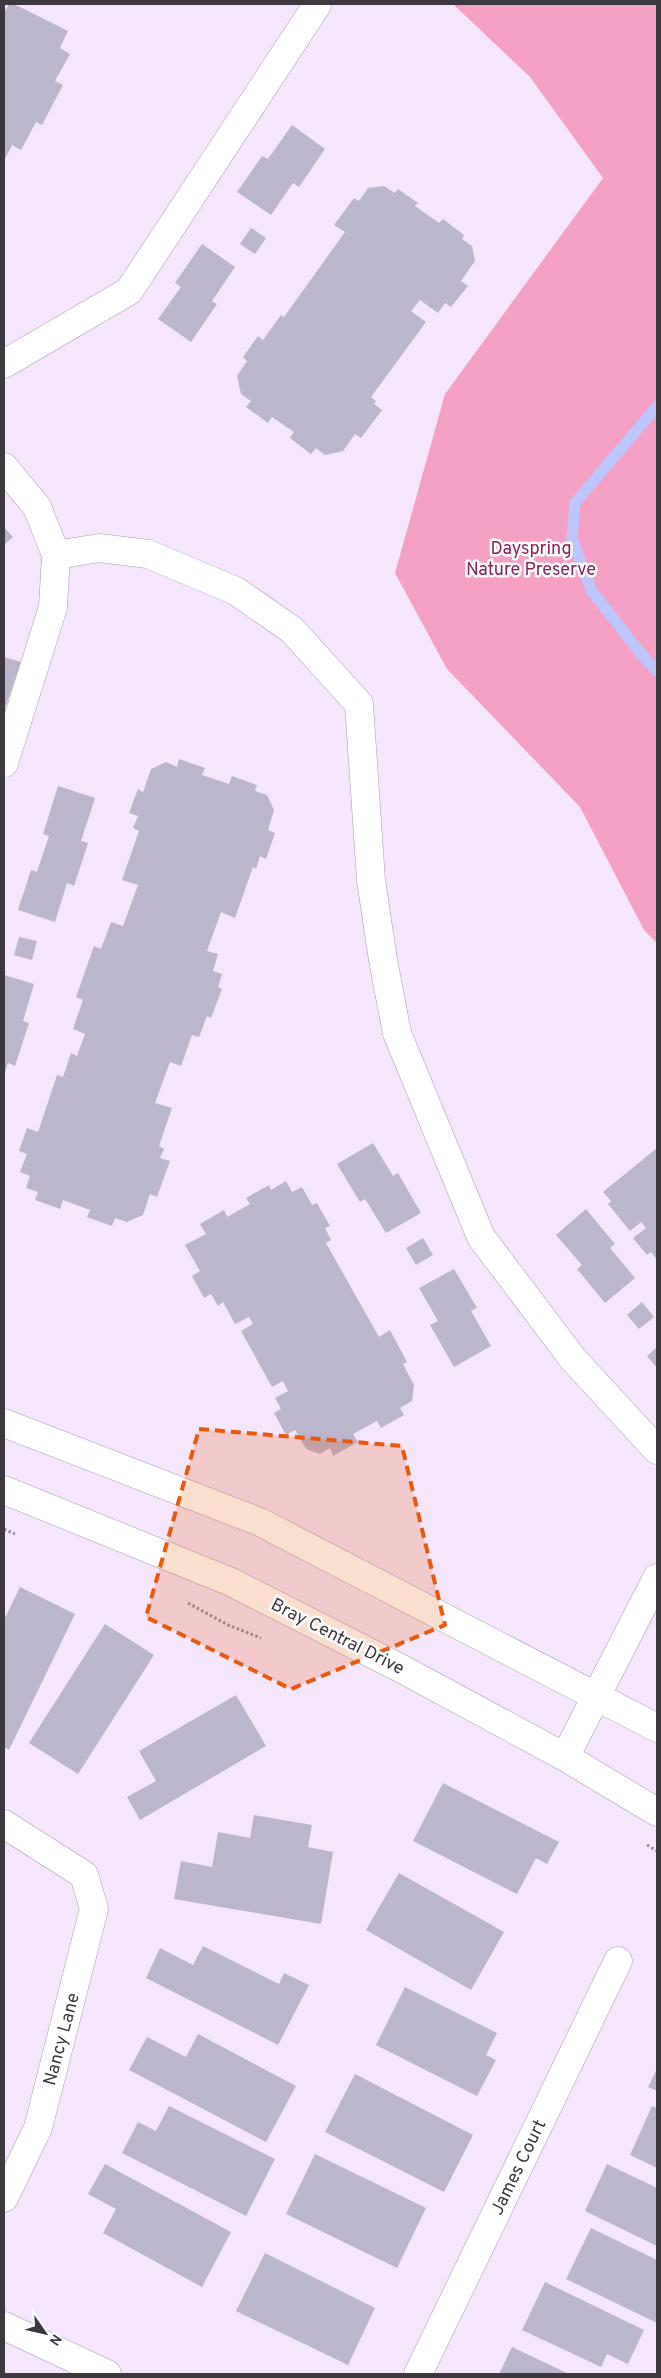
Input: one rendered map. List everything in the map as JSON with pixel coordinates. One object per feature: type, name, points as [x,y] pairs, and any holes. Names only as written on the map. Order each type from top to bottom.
[{"type":"street","points":[[4,364],[129,291],[317,5]]},
{"type":"street","points":[[4,467],[37,507],[56,555],[53,607],[4,763]]},
{"type":"street","points":[[56,555],[99,548],[148,554],[236,592],[292,630],[359,704],[371,880],[382,960],[397,1033],[480,1237],[573,1359],[657,1450]]},
{"type":"street","points":[[4,1423],[260,1522],[657,1728]]},
{"type":"street","name":"Bray Central Drive","points":[[4,1490],[231,1582],[402,1669],[565,1757],[657,1812]]},
{"type":"street","points":[[565,1757],[657,1578]]},
{"type":"street","name":"Nancy Lane","points":[[4,1824],[84,1875],[94,1909],[38,2128],[4,2198]]},
{"type":"street","name":"James Court","points":[[418,2374],[618,1960]]},
{"type":"street","points":[[4,2326],[106,2374]]},
{"type":"path","points":[[4,1529],[22,1536]]},
{"type":"path","points":[[180,1599],[228,1625],[269,1641]]},
{"type":"path","points":[[640,1841],[657,1852]]},
{"type":"highlighted area","points":[[199,1429],[402,1446],[445,1625],[291,1689],[146,1617]]},
{"type":"green space","name":"Dayspring Nature Preserve","points":[[453,4],[657,4],[657,943],[644,930],[580,807],[447,669],[395,573],[445,394],[603,178],[530,77]]},
{"type":"building","points":[[9,4],[14,4],[68,31],[60,48],[70,54],[55,81],[63,85],[42,125],[36,122],[21,150],[12,145],[4,161],[4,13]]},
{"type":"building","points":[[292,125],[325,149],[299,187],[293,183],[271,215],[237,192],[262,156],[268,159]]},
{"type":"building","points":[[384,186],[395,193],[398,189],[418,203],[415,206],[439,223],[443,219],[464,235],[462,239],[472,246],[475,261],[461,281],[468,286],[451,307],[445,303],[438,313],[420,300],[411,311],[426,322],[371,397],[376,401],[374,404],[382,410],[361,438],[355,434],[343,451],[325,455],[316,448],[311,454],[290,438],[294,432],[272,417],[268,423],[246,407],[251,401],[241,394],[237,376],[247,361],[243,357],[258,336],[263,340],[281,315],[284,317],[345,232],[334,225],[354,198],[359,201],[368,188]]},
{"type":"building","points":[[251,228],[266,238],[255,254],[240,244]]},
{"type":"building","points":[[202,244],[235,267],[212,301],[217,304],[191,342],[158,319],[181,287],[175,283]]},
{"type":"building","points":[[4,527],[13,537],[4,545]]},
{"type":"building","points":[[4,657],[21,662],[4,711]]},
{"type":"building","points":[[179,759],[205,768],[202,775],[229,784],[232,776],[257,785],[255,791],[267,795],[274,810],[268,830],[275,833],[266,859],[260,856],[256,869],[253,867],[235,918],[221,912],[207,951],[218,954],[213,971],[222,974],[218,987],[222,989],[211,1018],[207,1016],[199,1037],[192,1035],[181,1066],[170,1062],[155,1103],[172,1108],[159,1146],[164,1149],[160,1158],[170,1161],[157,1197],[150,1194],[143,1215],[127,1222],[115,1218],[112,1226],[87,1217],[90,1210],[63,1200],[60,1209],[35,1200],[38,1192],[26,1188],[30,1176],[20,1172],[27,1154],[19,1151],[27,1128],[38,1132],[57,1075],[63,1077],[71,1053],[77,1056],[85,1034],[73,1029],[83,1000],[76,997],[94,946],[101,949],[111,922],[123,926],[138,885],[122,880],[139,831],[133,828],[138,816],[129,813],[138,789],[143,792],[151,769],[166,762],[177,767]]},
{"type":"building","points":[[58,786],[95,798],[81,841],[88,843],[74,886],[67,883],[55,922],[18,910],[31,870],[37,872],[49,836],[43,834]]},
{"type":"building","points":[[19,937],[37,941],[32,960],[14,955]]},
{"type":"building","points":[[4,975],[34,984],[23,1021],[29,1023],[15,1066],[8,1063],[4,1076]]},
{"type":"building","points":[[373,1143],[393,1176],[398,1173],[421,1213],[386,1233],[365,1199],[360,1202],[337,1164]]},
{"type":"building","points":[[657,1148],[657,1260],[651,1252],[647,1255],[633,1238],[646,1228],[641,1222],[630,1231],[608,1204],[611,1201],[603,1192]]},
{"type":"building","points":[[286,1181],[292,1192],[302,1187],[312,1205],[317,1203],[330,1226],[325,1228],[331,1240],[326,1243],[379,1337],[390,1330],[407,1362],[403,1364],[414,1385],[412,1401],[400,1408],[404,1415],[381,1428],[377,1421],[353,1434],[358,1442],[333,1456],[330,1448],[320,1454],[306,1449],[295,1430],[286,1435],[274,1413],[281,1409],[275,1398],[288,1391],[283,1381],[272,1387],[241,1331],[253,1324],[249,1317],[235,1324],[223,1302],[218,1306],[211,1294],[204,1298],[192,1276],[200,1271],[185,1245],[206,1234],[200,1224],[224,1210],[227,1217],[250,1204],[246,1198],[269,1185],[271,1190]]},
{"type":"building","points":[[586,1209],[615,1244],[610,1248],[635,1278],[605,1303],[577,1269],[582,1265],[556,1235]]},
{"type":"building","points":[[423,1238],[433,1255],[416,1265],[406,1248]]},
{"type":"building","points":[[454,1269],[477,1308],[471,1311],[491,1346],[454,1367],[430,1325],[438,1321],[419,1288]]},
{"type":"building","points":[[642,1302],[654,1317],[639,1329],[627,1315]]},
{"type":"building","points":[[657,1347],[657,1368],[647,1356]]},
{"type":"building","points":[[20,1587],[75,1614],[9,1750],[4,1747],[4,1620]]},
{"type":"building","points":[[105,1624],[154,1655],[78,1774],[29,1743]]},
{"type":"building","points":[[236,1695],[266,1746],[140,1820],[127,1797],[156,1781],[139,1751]]},
{"type":"building","points":[[443,1783],[559,1842],[547,1864],[536,1858],[517,1894],[413,1841]]},
{"type":"building","points":[[254,1815],[312,1825],[308,1847],[333,1852],[321,1924],[174,1899],[181,1861],[212,1867],[218,1832],[250,1838]]},
{"type":"building","points":[[399,1873],[504,1932],[471,1990],[366,1930]]},
{"type":"building","points":[[203,1946],[279,1984],[284,1973],[309,1985],[278,2045],[146,1978],[160,1948],[193,1965]]},
{"type":"building","points":[[405,1987],[497,2033],[486,2055],[496,2060],[477,2096],[376,2045]]},
{"type":"building","points":[[198,2034],[296,2086],[266,2142],[129,2070],[147,2037],[186,2057]]},
{"type":"building","points":[[657,2069],[657,2091],[648,2087]]},
{"type":"building","points":[[355,2074],[473,2135],[444,2192],[325,2132]]},
{"type":"building","points":[[169,2106],[275,2159],[246,2216],[122,2153],[138,2122],[156,2131]]},
{"type":"building","points":[[652,2106],[657,2108],[657,2168],[630,2155]]},
{"type":"building","points":[[315,2154],[426,2208],[397,2268],[286,2214]]},
{"type":"building","points":[[105,2164],[231,2232],[202,2287],[103,2233],[116,2209],[88,2194]]},
{"type":"building","points":[[607,2164],[657,2188],[657,2246],[585,2211]]},
{"type":"building","points":[[591,2228],[657,2260],[657,2323],[566,2279]]},
{"type":"building","points":[[265,2253],[375,2308],[348,2365],[236,2311]]},
{"type":"building","points":[[545,2282],[644,2330],[628,2364],[607,2354],[601,2367],[522,2330]]},
{"type":"building","points":[[512,2347],[569,2374],[499,2374]]},
{"type":"waterway","points":[[657,406],[575,503],[572,538],[591,590],[642,655],[657,671]]}]
